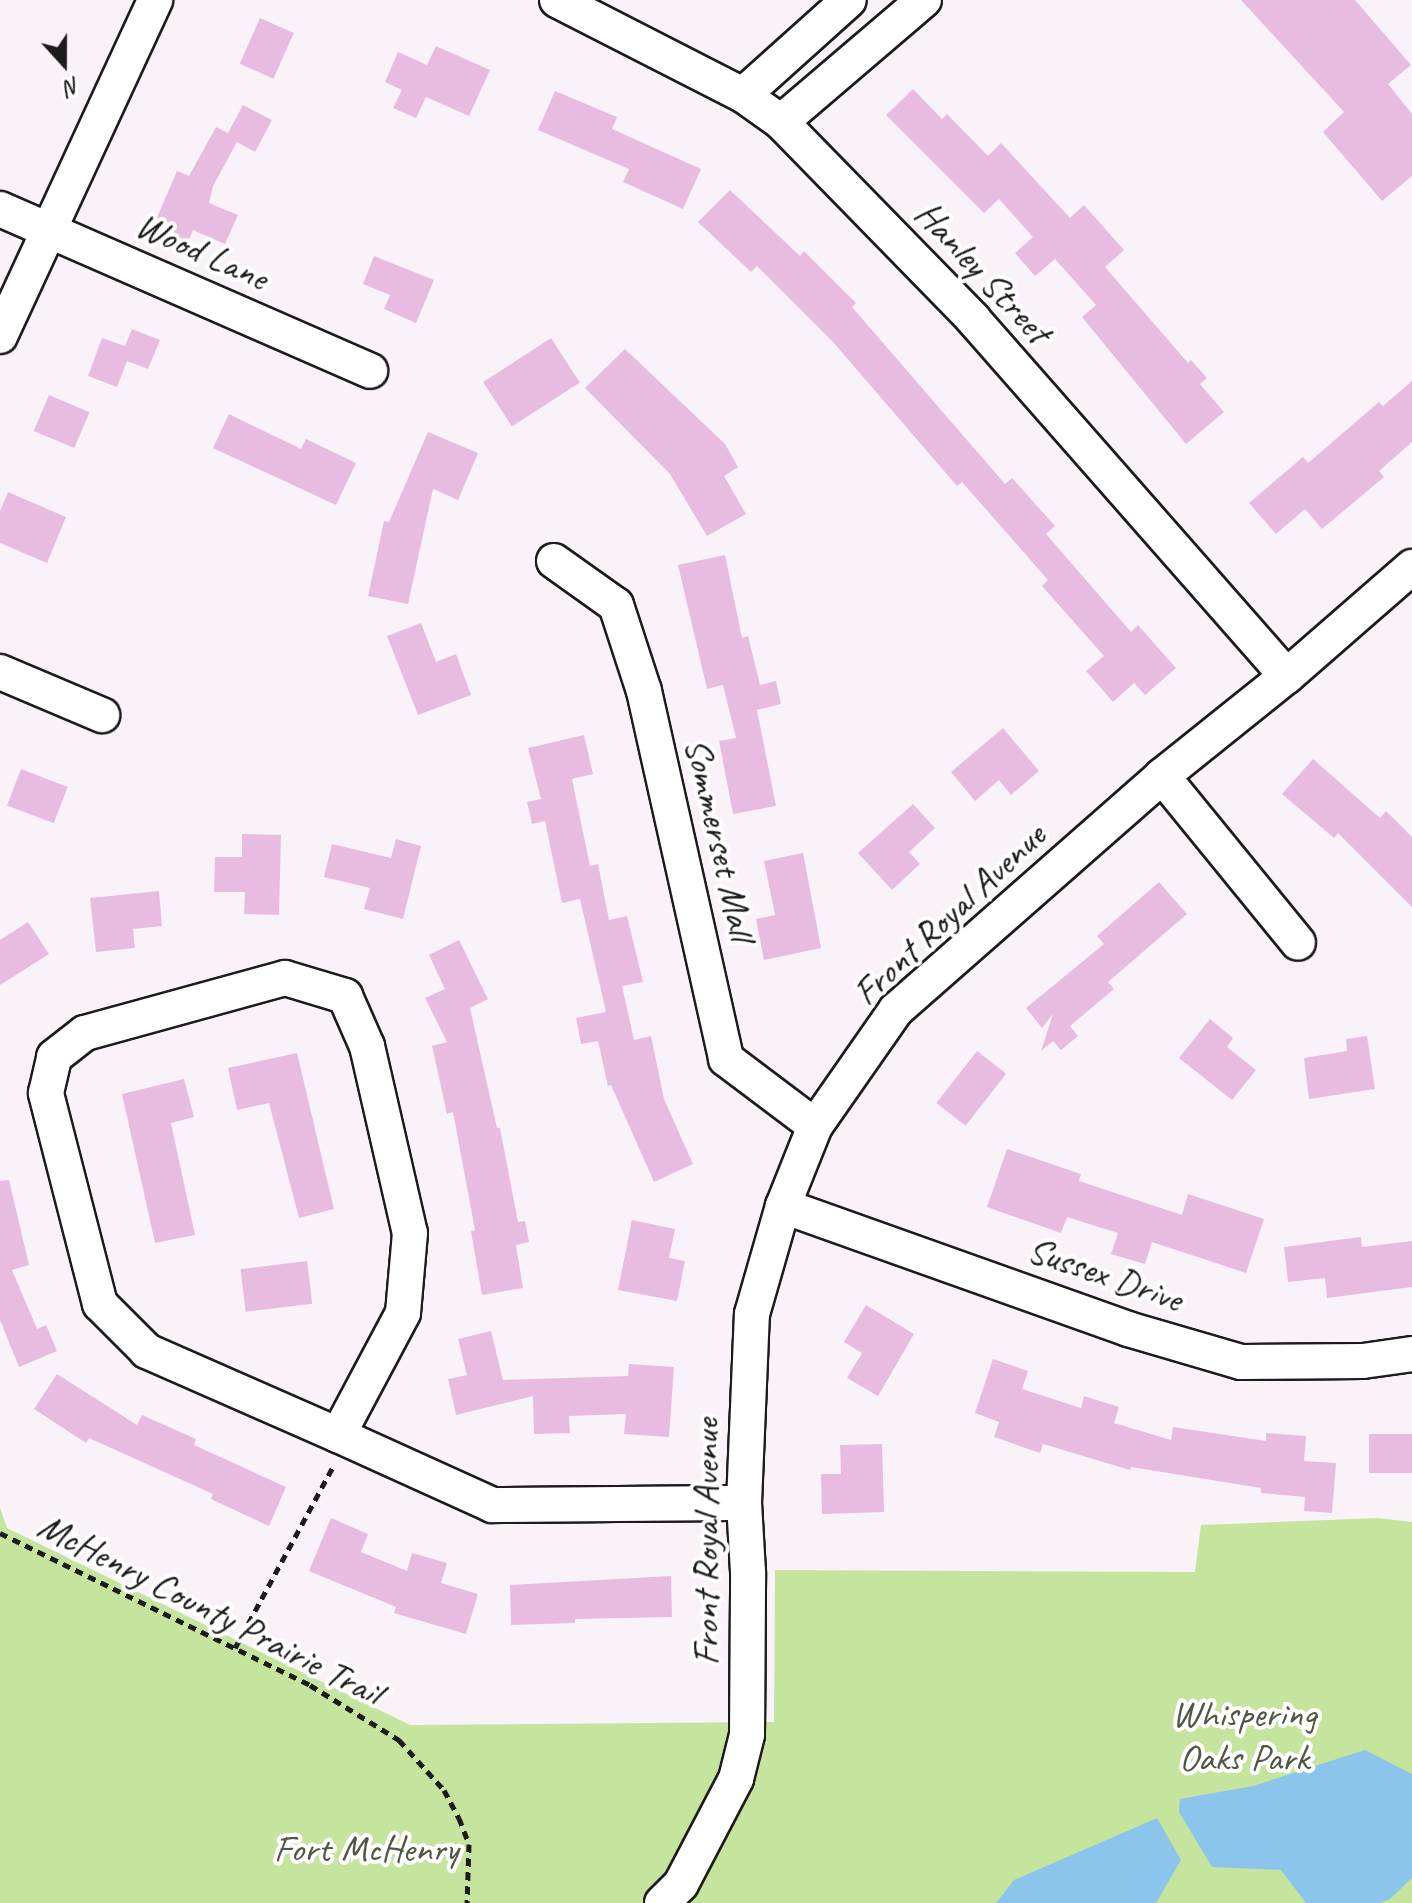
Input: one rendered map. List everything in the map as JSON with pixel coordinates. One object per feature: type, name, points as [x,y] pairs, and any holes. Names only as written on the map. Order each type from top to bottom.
[{"type":"street","points":[[0,336],[155,0]]},
{"type":"street","name":"Hanley Street","points":[[557,0],[743,95],[781,122],[973,319],[1287,676]]},
{"type":"street","points":[[743,95],[849,0]]},
{"type":"street","points":[[781,122],[924,0]]},
{"type":"street","name":"Wood Lane","points":[[0,209],[370,371]]},
{"type":"street","name":"Sommerset Mall","points":[[554,561],[616,605],[644,691],[726,1059],[815,1126]]},
{"type":"street","name":"Front Royal Avenue","points":[[662,1903],[681,1884],[736,1779],[747,1735],[748,1572],[744,1503],[752,1314],[783,1206],[815,1126],[896,1010],[1162,776],[1287,676],[1412,567]]},
{"type":"street","points":[[0,672],[102,715]]},
{"type":"street","points":[[1162,776],[1298,943]]},
{"type":"street","points":[[343,1438],[403,1313],[410,1233],[367,1046],[345,996],[285,978],[85,1033],[54,1057],[46,1093],[100,1304],[147,1351],[492,1505],[744,1503]]},
{"type":"street","name":"Sussex Drive","points":[[783,1206],[1128,1329],[1241,1362],[1363,1361],[1412,1354]]},
{"type":"path","points":[[235,1648],[343,1438]]},
{"type":"path","name":"McHenry County Prairie Trail","points":[[0,1533],[310,1685],[399,1740],[444,1790],[469,1844],[467,1903]]},
{"type":"green space","name":"Whispering Oaks Park","points":[[0,1508],[7,1528],[410,1725],[774,1722],[775,1570],[1195,1572],[1201,1525],[1378,1518],[1412,1522],[1412,1903],[0,1903]]},
{"type":"water","points":[[1365,1750],[1412,1774],[1412,1878],[1390,1899],[1380,1903],[1306,1903],[1281,1870],[1212,1867],[1179,1812],[1180,1799],[1253,1786]]},
{"type":"water","points":[[1157,1818],[1181,1860],[1156,1903],[996,1903],[1014,1880]]},
{"type":"building","points":[[1241,0],[1355,0],[1411,65],[1388,84],[1412,114],[1412,176],[1382,201],[1323,132],[1344,112]]},
{"type":"building","points":[[260,18],[294,33],[273,79],[240,64]]},
{"type":"building","points":[[436,46],[490,70],[469,116],[426,97],[416,118],[393,108],[402,90],[385,82],[398,52],[427,65]]},
{"type":"building","points":[[913,89],[942,119],[947,114],[988,156],[1001,143],[1070,218],[1084,205],[1124,250],[1105,267],[1188,363],[1191,360],[1207,378],[1200,384],[1224,412],[1186,444],[1082,317],[1096,305],[1055,259],[1035,276],[1015,253],[1033,237],[999,199],[984,213],[886,115]]},
{"type":"building","points":[[555,91],[617,117],[612,129],[701,169],[683,209],[623,182],[629,169],[538,130]]},
{"type":"building","points":[[243,105],[272,120],[255,152],[237,142],[213,186],[209,203],[238,215],[225,244],[193,230],[188,242],[153,227],[177,171],[189,176],[216,127],[228,133]]},
{"type":"building","points":[[730,190],[800,256],[804,251],[856,303],[852,307],[1005,484],[1012,478],[1055,526],[1046,534],[1131,632],[1138,625],[1176,668],[1145,695],[1134,683],[1113,702],[1086,671],[1104,656],[1042,586],[1048,580],[962,482],[957,486],[833,342],[757,266],[751,272],[698,222]]},
{"type":"building","points":[[374,256],[434,280],[416,323],[384,309],[390,295],[363,284]]},
{"type":"building","points":[[132,329],[160,340],[148,369],[127,361],[117,387],[88,376],[102,338],[125,346]]},
{"type":"building","points":[[551,338],[580,382],[512,427],[483,382]]},
{"type":"building","points":[[625,349],[725,444],[738,467],[724,476],[746,514],[707,536],[670,474],[585,388]]},
{"type":"building","points":[[1412,381],[1412,442],[1379,471],[1384,477],[1322,529],[1305,509],[1276,534],[1249,503],[1303,457],[1308,463],[1379,402],[1383,406]]},
{"type":"building","points":[[49,395],[90,412],[74,448],[34,431]]},
{"type":"building","points":[[229,414],[301,449],[306,439],[356,463],[336,505],[213,448]]},
{"type":"building","points":[[428,432],[478,453],[458,500],[433,489],[408,604],[368,596],[384,521],[389,522]]},
{"type":"building","points":[[8,492],[66,517],[47,563],[0,543],[0,511]]},
{"type":"building","points":[[725,555],[742,638],[748,636],[760,685],[776,681],[781,704],[757,710],[776,806],[733,814],[719,741],[736,738],[723,685],[707,689],[678,565]]},
{"type":"building","points":[[421,623],[436,662],[456,654],[471,695],[418,715],[387,636]]},
{"type":"building","points":[[1003,728],[1039,771],[1011,795],[999,780],[975,801],[951,772]]},
{"type":"building","points":[[584,735],[593,774],[572,779],[590,866],[598,864],[609,920],[627,916],[643,982],[622,986],[634,1040],[651,1036],[664,1099],[693,1164],[654,1182],[611,1085],[608,1086],[598,1041],[581,1044],[576,1018],[606,1012],[580,899],[562,903],[545,821],[532,824],[527,802],[541,799],[528,748]]},
{"type":"building","points":[[1313,759],[1380,818],[1386,811],[1412,837],[1412,907],[1338,833],[1334,838],[1282,794]]},
{"type":"building","points":[[21,769],[68,787],[54,823],[7,805]]},
{"type":"building","points":[[913,804],[935,828],[909,852],[920,864],[892,890],[858,853]]},
{"type":"building","points":[[242,834],[281,835],[279,915],[244,914],[245,892],[214,892],[215,857],[242,857]]},
{"type":"building","points":[[396,839],[421,846],[403,919],[364,909],[370,888],[324,877],[332,844],[391,858]]},
{"type":"building","points":[[803,853],[821,948],[764,960],[756,919],[775,915],[764,861]]},
{"type":"building","points":[[1159,882],[1187,914],[1108,982],[1114,989],[1070,1026],[1078,1036],[1061,1050],[1053,1041],[1041,1051],[1053,1014],[1042,1028],[1026,1008],[1104,944],[1097,936]]},
{"type":"building","points":[[159,891],[162,926],[133,929],[135,948],[96,952],[90,898]]},
{"type":"building","points":[[28,922],[49,954],[0,985],[0,940]]},
{"type":"building","points":[[459,940],[488,999],[470,1008],[497,1128],[500,1128],[518,1222],[525,1221],[529,1242],[516,1245],[523,1288],[482,1295],[471,1231],[475,1230],[453,1112],[447,1114],[432,1046],[447,1042],[425,998],[445,989],[429,955]]},
{"type":"building","points":[[1210,1019],[1233,1038],[1227,1047],[1256,1070],[1232,1100],[1179,1058]]},
{"type":"building","points":[[1367,1036],[1375,1089],[1309,1099],[1304,1058],[1347,1051],[1346,1039]]},
{"type":"building","points":[[977,1051],[1006,1074],[966,1126],[936,1103]]},
{"type":"building","points":[[297,1053],[334,1209],[299,1218],[269,1103],[237,1110],[228,1068]]},
{"type":"building","points":[[184,1079],[194,1117],[171,1123],[195,1235],[155,1243],[122,1094]]},
{"type":"building","points":[[1007,1149],[1081,1174],[1079,1181],[1182,1215],[1188,1194],[1264,1219],[1246,1273],[1152,1242],[1145,1264],[1111,1254],[1118,1233],[1067,1217],[1061,1233],[987,1207]]},
{"type":"building","points":[[9,1180],[29,1265],[12,1270],[37,1329],[46,1325],[57,1351],[19,1367],[0,1320],[0,1181]]},
{"type":"building","points":[[632,1220],[675,1229],[669,1258],[685,1261],[677,1301],[618,1290]]},
{"type":"building","points":[[1361,1237],[1362,1247],[1412,1241],[1412,1287],[1327,1298],[1325,1278],[1288,1282],[1284,1247]]},
{"type":"building","points":[[307,1261],[312,1304],[246,1312],[240,1269]]},
{"type":"building","points":[[866,1305],[914,1334],[878,1396],[847,1378],[862,1353],[844,1342]]},
{"type":"building","points":[[491,1331],[503,1380],[628,1376],[629,1364],[674,1367],[669,1437],[624,1434],[626,1414],[569,1416],[570,1433],[534,1434],[533,1396],[456,1415],[448,1379],[467,1375],[458,1339]]},
{"type":"building","points":[[993,1359],[1028,1371],[1022,1389],[1081,1408],[1084,1396],[1119,1407],[1114,1423],[1171,1440],[1173,1427],[1266,1441],[1266,1433],[1306,1436],[1304,1461],[1336,1463],[1332,1513],[1304,1511],[1305,1497],[1261,1493],[1261,1488],[1131,1467],[1130,1470],[1043,1444],[1040,1453],[994,1437],[999,1422],[975,1413]]},
{"type":"building","points":[[57,1374],[137,1425],[142,1415],[196,1439],[194,1445],[286,1487],[269,1526],[211,1499],[213,1494],[89,1438],[86,1443],[34,1409]]},
{"type":"building","points":[[1369,1434],[1412,1434],[1412,1473],[1369,1473]]},
{"type":"building","points":[[882,1444],[884,1512],[822,1514],[821,1474],[841,1474],[840,1445]]},
{"type":"building","points":[[331,1518],[368,1534],[361,1552],[407,1571],[412,1553],[447,1563],[441,1583],[478,1594],[466,1634],[394,1613],[396,1607],[309,1571]]},
{"type":"building","points":[[671,1576],[672,1617],[575,1619],[575,1623],[511,1625],[510,1585]]},
{"type":"park label","name":"Fort McHenry","points":[[366,1849]]}]
